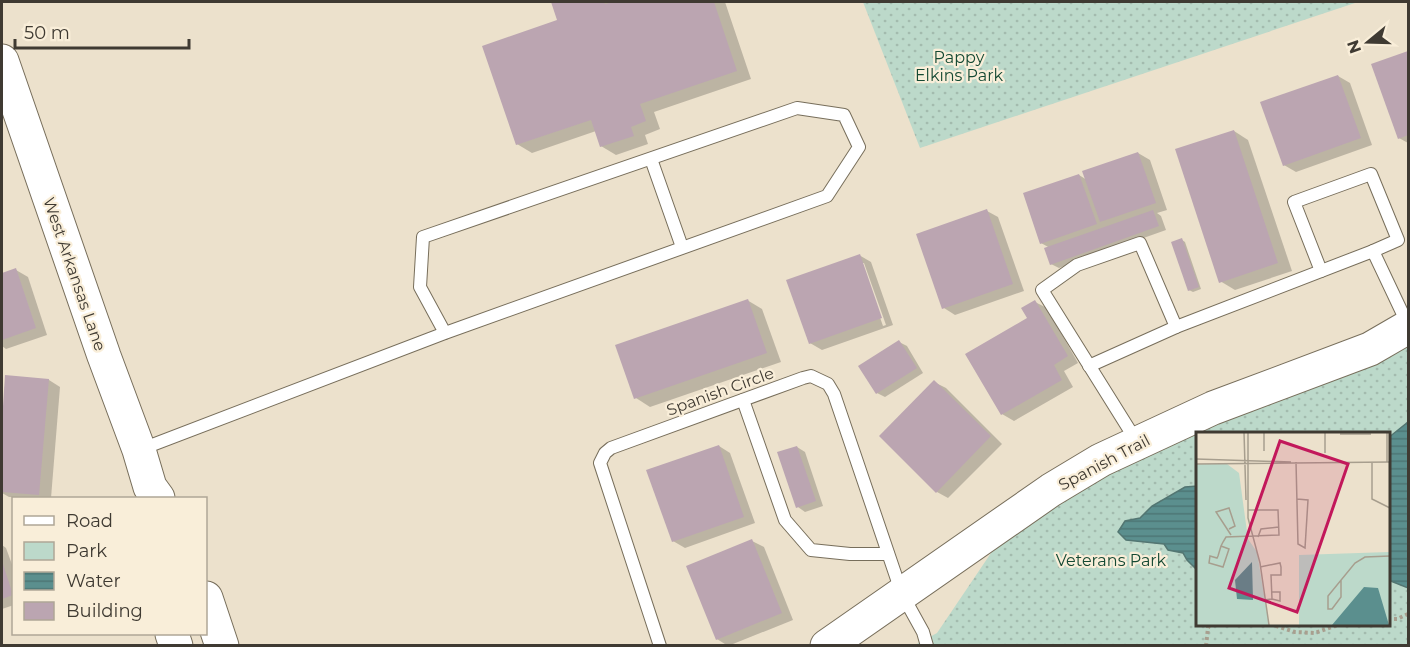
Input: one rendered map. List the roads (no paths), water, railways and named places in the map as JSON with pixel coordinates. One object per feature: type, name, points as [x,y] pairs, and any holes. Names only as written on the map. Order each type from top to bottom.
[{"type":"street","name":"West Arkansas Lane","points":[[2,61],[139,450],[152,495]]},
{"type":"street","name":"Spanish Trail","points":[[827,645],[1051,490],[1101,460],[1213,408],[1370,349],[1408,326]]},
{"type":"street","points":[[207,601],[222,645]]},
{"type":"lane","points":[[139,450],[445,333],[827,196],[859,147],[844,115],[797,108],[423,237],[420,286],[445,333]]},
{"type":"lane","points":[[651,159],[682,247]]},
{"type":"lane","points":[[1089,366],[1176,327],[1373,251],[1398,240],[1371,174],[1294,202],[1321,271]]},
{"type":"lane","points":[[1137,443],[1042,290],[1077,265],[1140,243],[1176,327]]},
{"type":"lane","points":[[1373,251],[1408,326]]},
{"type":"lane","name":"Spanish Circle","points":[[660,645],[600,463],[605,453],[610,448],[811,376],[828,384],[834,394],[902,594],[923,632],[927,645]]},
{"type":"lane","points":[[743,400],[785,520],[811,550],[850,554],[888,554]]},
{"type":"water","points":[[1408,422],[1408,588],[1389,580],[1389,437]]},
{"type":"water","points":[[1196,486],[1196,569],[1183,553],[1168,550],[1164,544],[1126,540],[1118,532],[1125,521],[1140,518],[1152,506],[1185,487]]},
{"type":"park label","name":"Pappy Elkins Park","points":[[959,66]]},
{"type":"park label","name":"Veterans Park","points":[[1111,560]]}]
